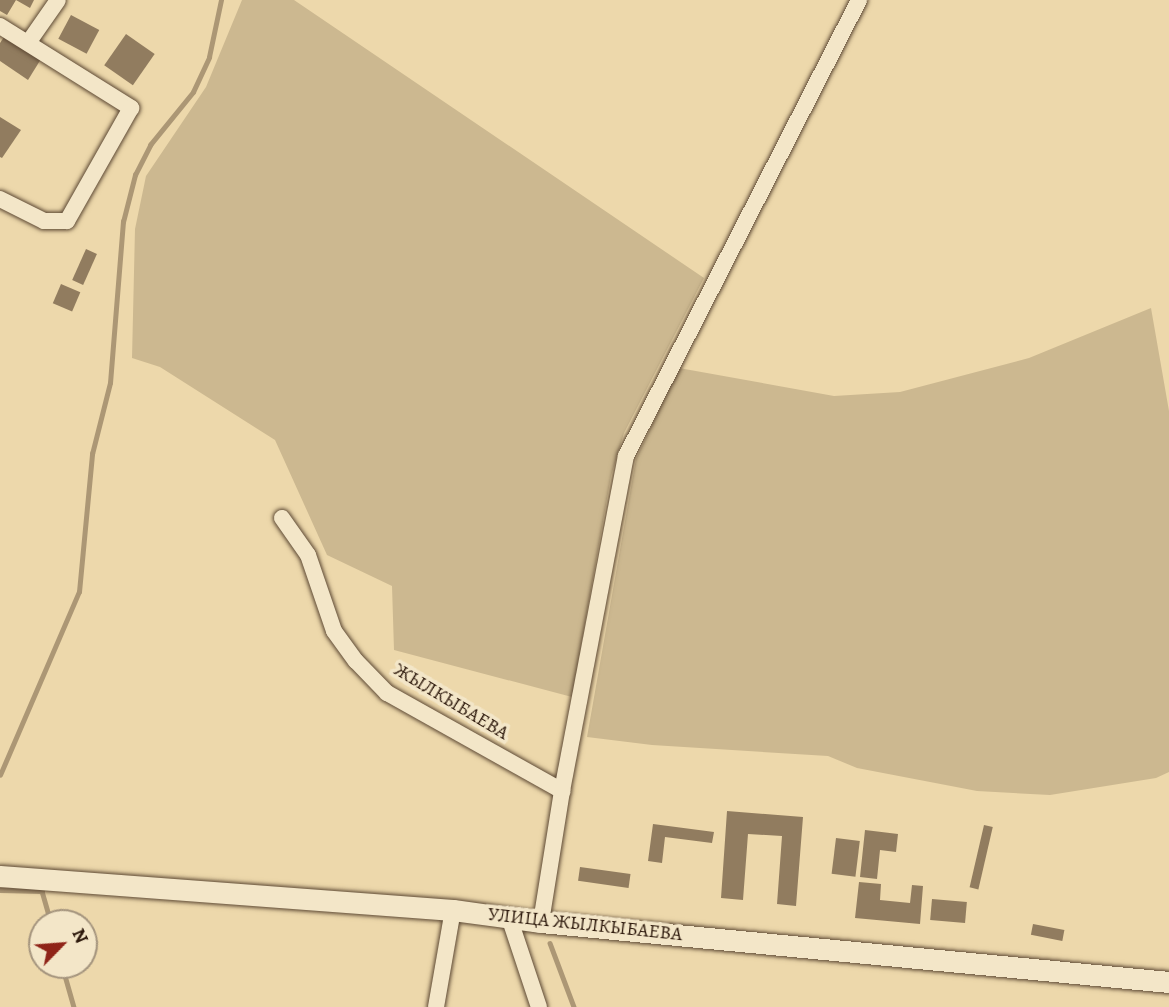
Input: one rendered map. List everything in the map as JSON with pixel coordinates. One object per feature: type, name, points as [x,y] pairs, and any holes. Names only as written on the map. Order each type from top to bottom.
[{"type":"main road","name":"УЛИЦА ЖЫЛКЫБАЕВА","points":[[0,876],[453,910],[541,922],[1169,982]]},
{"type":"street","points":[[28,43],[58,0]]},
{"type":"street","points":[[541,922],[562,791],[626,456],[859,0]]},
{"type":"street","points":[[0,26],[131,108],[67,221],[44,220],[0,199]]},
{"type":"street","name":"ЖЫЛКЫБАЕВА","points":[[282,518],[308,555],[334,631],[356,661],[387,693],[562,791]]},
{"type":"street","points":[[436,1007],[453,910]]},
{"type":"street","points":[[509,917],[539,1007]]},
{"type":"shaded area","points":[[242,0],[294,0],[704,278],[624,433],[611,476],[572,697],[394,650],[392,586],[327,555],[275,440],[160,367],[132,358],[135,229],[146,176],[206,87]]},
{"type":"shaded area","points":[[1151,308],[1169,411],[1169,772],[1156,778],[1050,795],[977,791],[857,768],[828,756],[652,745],[587,737],[636,459],[679,368],[834,396],[900,392],[1029,358]]},
{"type":"building","points":[[0,0],[16,0],[7,15],[0,11]]},
{"type":"building","points":[[16,0],[34,0],[30,8]]},
{"type":"building","points":[[71,15],[99,30],[87,54],[58,39]]},
{"type":"building","points":[[126,34],[155,54],[133,85],[104,65]]},
{"type":"building","points":[[4,37],[41,59],[28,80],[0,61],[0,43]]},
{"type":"building","points":[[0,117],[21,130],[2,158],[0,157]]},
{"type":"building","points":[[86,249],[97,254],[83,285],[72,280]]},
{"type":"building","points":[[61,284],[80,292],[72,312],[53,303]]},
{"type":"building","points":[[727,811],[803,817],[796,906],[777,904],[782,836],[748,834],[743,900],[721,898]]},
{"type":"building","points":[[653,824],[714,832],[712,843],[665,837],[662,863],[648,861]]},
{"type":"building","points":[[984,825],[993,827],[978,889],[970,887]]},
{"type":"building","points":[[865,830],[898,834],[896,852],[880,850],[877,879],[860,877]]},
{"type":"building","points":[[836,838],[860,841],[855,877],[832,874]]},
{"type":"building","points":[[580,867],[631,874],[629,888],[578,881]]},
{"type":"building","points":[[859,882],[881,884],[880,900],[910,903],[912,885],[923,886],[920,924],[855,918]]},
{"type":"building","points":[[932,899],[967,902],[965,923],[930,920]]},
{"type":"building","points":[[1033,924],[1064,930],[1062,941],[1031,935]]},
{"type":"waterway","points":[[0,775],[79,592],[92,454],[110,383],[123,222],[135,175],[150,145],[193,92],[209,57],[221,0]]},
{"type":"waterway","points":[[0,890],[42,891],[47,909]]},
{"type":"waterway","points":[[550,943],[574,1007]]},
{"type":"waterway","points":[[66,979],[74,1007]]}]
